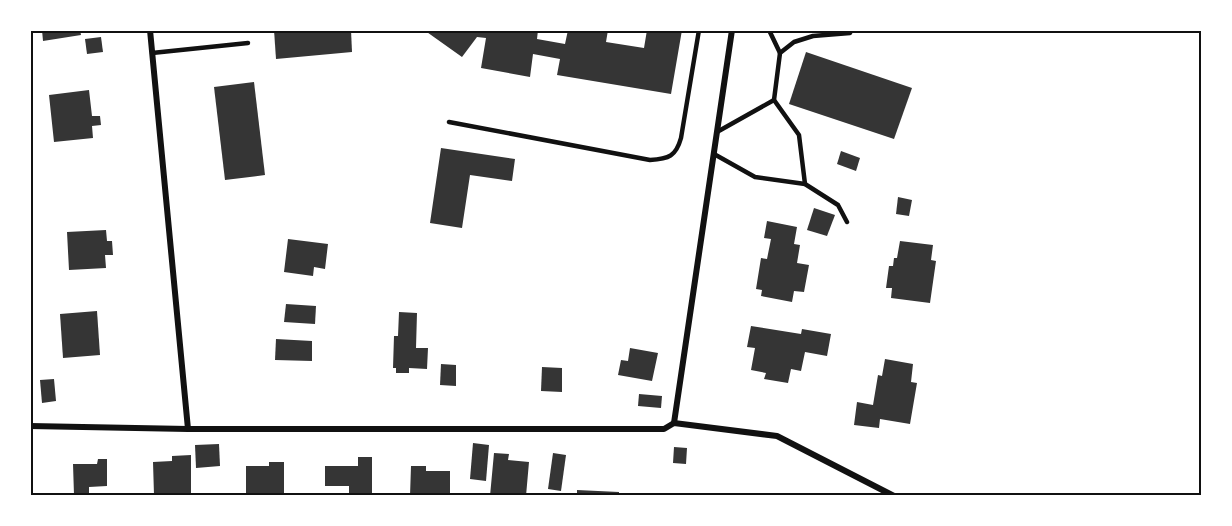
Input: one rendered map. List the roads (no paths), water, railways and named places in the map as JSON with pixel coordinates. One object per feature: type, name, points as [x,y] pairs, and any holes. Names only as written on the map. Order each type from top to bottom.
[{"type":"street","points":[[150,30],[188,429]]},
{"type":"street","points":[[674,423],[732,30]]},
{"type":"street","points":[[30,426],[188,429],[664,429],[674,423],[777,436],[894,496]]},
{"type":"lane","points":[[449,122],[650,160],[665,159],[677,150],[681,138],[699,30]]},
{"type":"lane","points":[[769,30],[780,53],[774,100],[799,135],[805,184]]},
{"type":"lane","points":[[780,53],[794,42],[813,36],[850,33],[851,30]]},
{"type":"lane","points":[[152,53],[248,43]]},
{"type":"lane","points":[[717,132],[774,100]]},
{"type":"lane","points":[[714,154],[755,177],[805,184],[838,205],[847,222]]}]
